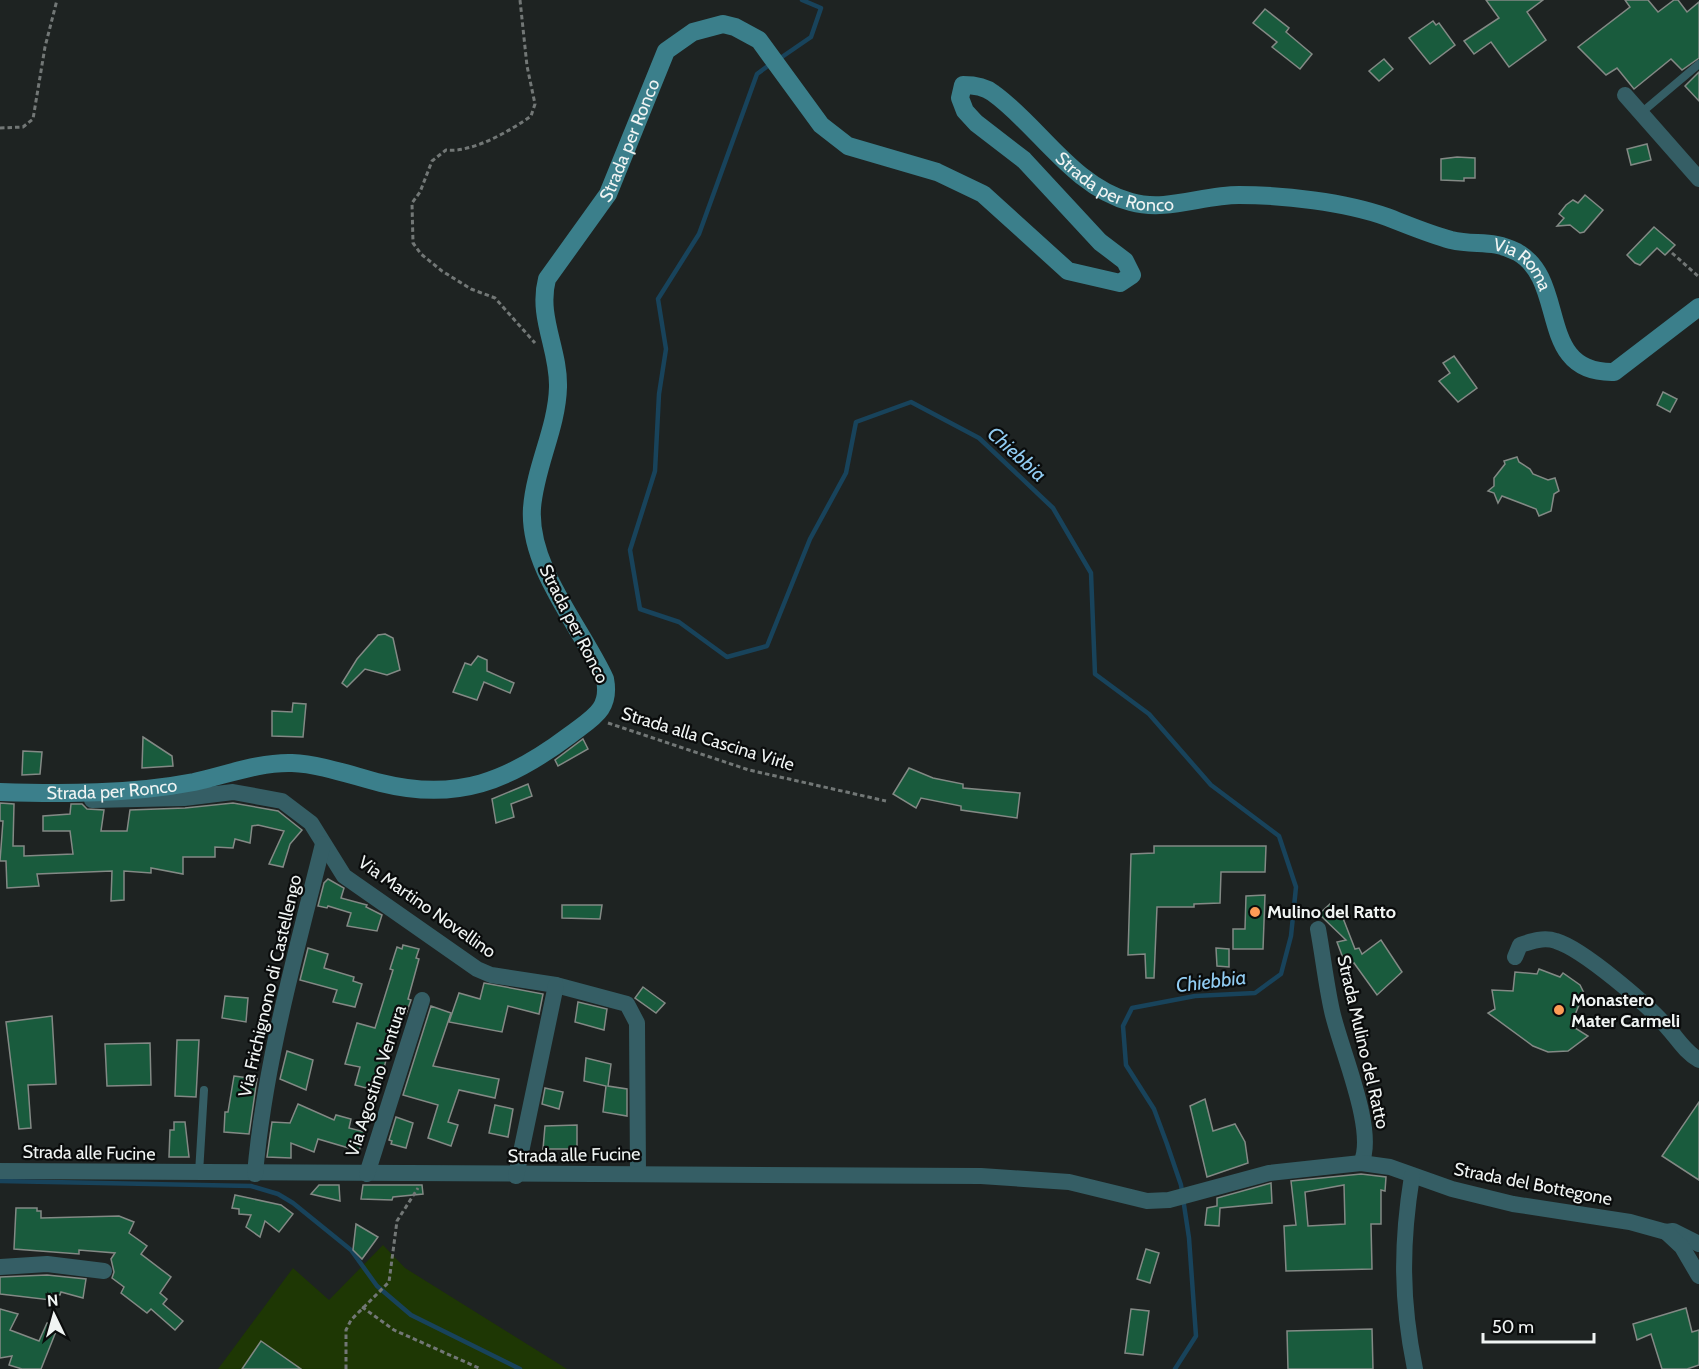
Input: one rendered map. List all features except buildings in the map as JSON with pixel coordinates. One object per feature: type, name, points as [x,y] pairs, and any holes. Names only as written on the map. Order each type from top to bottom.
[{"type":"street","name":"Strada per Ronco","points":[[0,792],[132,789],[194,782],[240,769],[292,763],[394,786],[447,791],[482,785],[513,771],[592,718],[606,701],[605,679],[541,559],[532,532],[532,506],[558,388],[557,360],[547,332],[543,295],[547,279],[608,194],[666,51],[693,32],[723,24],[735,27],[759,40],[821,125],[848,146],[938,172],[983,194],[1068,271],[1120,283],[1132,275],[1125,261],[1100,242],[1024,160],[976,123],[965,111],[960,98],[963,85],[975,85],[992,92],[1059,156],[1105,192],[1129,202],[1155,207],[1238,195]]},
{"type":"street","points":[[1625,95],[1699,179]]},
{"type":"street","name":"Via Roma","points":[[1238,195],[1341,205],[1386,217],[1428,234],[1461,242],[1497,243],[1519,253],[1535,267],[1563,344],[1571,357],[1583,368],[1598,372],[1614,372],[1699,307]]},
{"type":"street","name":"Via Martino Novellino","points":[[29,793],[43,799],[84,801],[184,798],[233,792],[282,801],[311,823],[344,876],[477,969],[491,975],[556,985],[627,1004],[633,1011],[637,1023],[638,1173]]},
{"type":"street","name":"Via Frichignono di Castellengo","points":[[255,1174],[260,1113],[270,1060],[323,844]]},
{"type":"street","name":"Strada Mulino del Ratto","points":[[1318,928],[1332,1011],[1366,1131],[1366,1152],[1361,1163]]},
{"type":"street","points":[[1515,957],[1520,945],[1537,939],[1557,941],[1587,959],[1630,993],[1667,1026],[1685,1051],[1699,1060]]},
{"type":"street","points":[[516,1176],[556,985]]},
{"type":"street","name":"Via Agostino Ventura","points":[[367,1174],[422,1000]]},
{"type":"street","name":"Strada del Bottegone","points":[[1147,1201],[1169,1200],[1269,1173],[1361,1163],[1390,1167],[1452,1189],[1513,1204],[1630,1222],[1666,1232],[1673,1231],[1699,1244]]},
{"type":"street","name":"Strada alle Fucine","points":[[0,1171],[516,1176],[638,1173],[981,1176],[1069,1182],[1147,1201]]},
{"type":"street","points":[[1412,1176],[1404,1223],[1402,1266],[1407,1331],[1415,1369]]},
{"type":"street","points":[[1666,1232],[1682,1247],[1699,1276]]},
{"type":"street","points":[[0,1267],[47,1264],[104,1271]]},
{"type":"lane","points":[[1641,113],[1699,64]]},
{"type":"lane","points":[[199,1173],[204,1090]]},
{"type":"path","points":[[0,128],[23,127],[33,119],[45,47],[57,0]]},
{"type":"path","points":[[520,0],[527,66],[535,104],[531,116],[489,139],[456,151],[446,150],[432,161],[420,192],[412,203],[413,243],[421,254],[442,271],[471,288],[495,298],[536,345]]},
{"type":"path","points":[[1672,253],[1699,277]]},
{"type":"path","name":"Strada alla Cascina Virle","points":[[592,718],[749,770],[886,801]]},
{"type":"path","points":[[346,1369],[346,1330],[362,1307],[390,1282],[397,1221],[426,1175]]},
{"type":"path","points":[[362,1307],[394,1330],[481,1369]]},
{"type":"green space","points":[[383,1245],[405,1268],[567,1369],[218,1369],[293,1268],[329,1300]]},
{"type":"waterway","name":"Chiebbia","points":[[779,59],[811,37],[821,8],[802,0]]},
{"type":"waterway","name":"Chiebbia","points":[[772,63],[757,74],[699,234],[658,299],[666,349],[659,394],[655,471],[630,550],[640,609],[679,622],[727,657],[767,646],[810,539],[846,473],[856,422],[911,402],[979,438],[1053,508],[1091,573],[1095,674],[1149,714],[1211,785],[1279,836],[1296,887],[1291,936],[1281,974],[1255,993],[1195,996],[1132,1008],[1123,1026],[1126,1065],[1154,1109],[1181,1185],[1189,1238],[1196,1336],[1175,1369]]},
{"type":"waterway","points":[[0,1181],[251,1186],[278,1194],[293,1203],[351,1250],[377,1286],[411,1315],[520,1369]]},
{"type":"place","name":"Mulino del Ratto","points":[[1255,912]]},
{"type":"place","name":"Monastero Mater Carmeli","points":[[1559,1010]]}]
